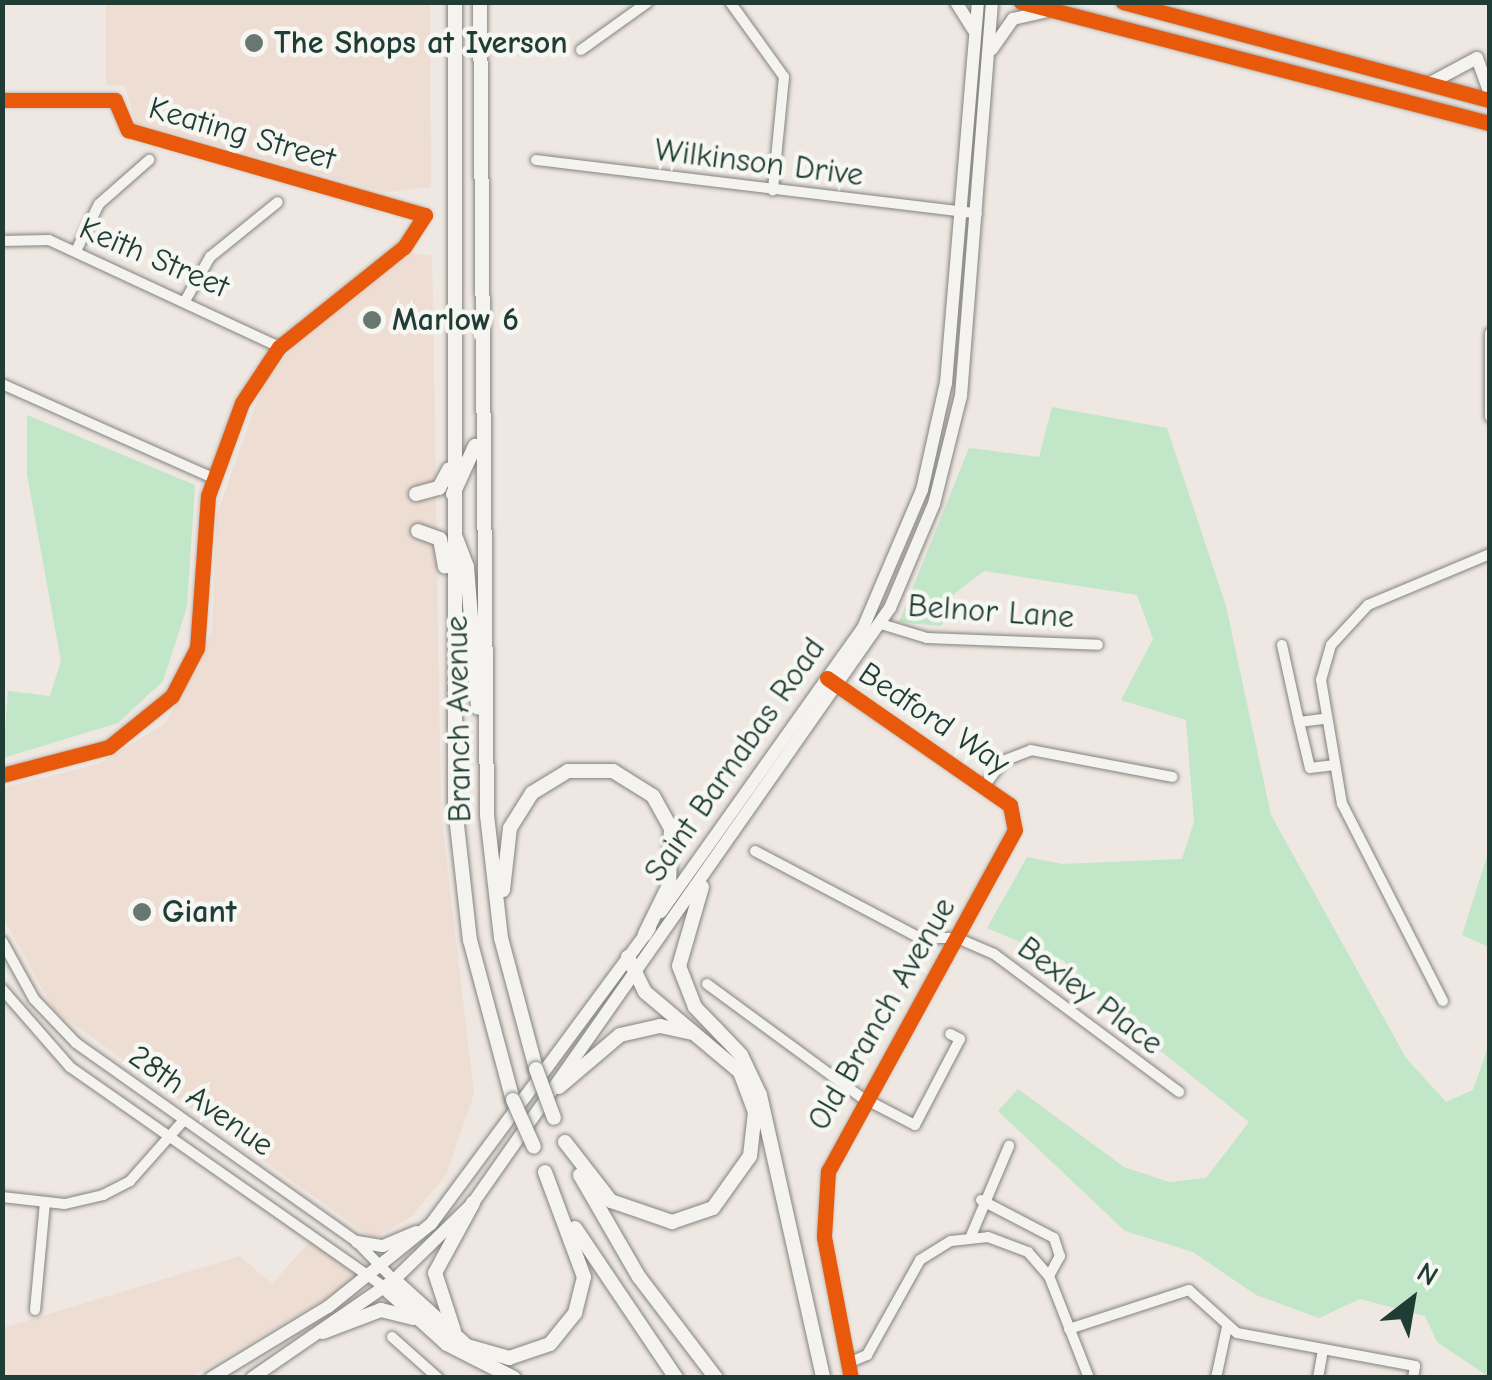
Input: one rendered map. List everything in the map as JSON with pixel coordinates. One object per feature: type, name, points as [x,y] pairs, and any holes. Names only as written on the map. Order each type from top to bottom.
[{"type":"highway","name":"Branch Avenue","points":[[452,2],[453,652],[462,886],[513,1100],[545,1172],[676,1378]]},
{"type":"highway","name":"Branch Avenue","points":[[484,2],[481,74],[485,758],[511,975],[536,1069],[554,1118],[611,1234],[716,1378]]},
{"type":"highway","points":[[453,494],[473,462],[482,384]]},
{"type":"highway","points":[[416,494],[439,488],[452,459]]},
{"type":"highway","points":[[418,531],[440,539],[453,652]]},
{"type":"highway","points":[[454,535],[467,567],[485,758]]},
{"type":"highway","points":[[511,975],[506,842],[532,792],[568,771],[614,771],[662,810],[674,860],[645,934]]},
{"type":"highway","points":[[702,887],[679,966],[696,1008],[741,1055],[760,1095],[823,1378]]},
{"type":"highway","points":[[565,1142],[627,1212],[672,1222],[714,1208],[741,1176],[755,1112],[740,1072],[715,1044],[636,980],[628,957]]},
{"type":"highway","points":[[559,1087],[604,1044],[636,1029],[682,1028],[715,1044]]},
{"type":"highway","points":[[387,1278],[467,1346],[530,1354],[575,1313],[584,1277],[545,1172]]},
{"type":"highway","points":[[467,1346],[439,1303],[436,1273],[473,1203]]},
{"type":"highway","points":[[387,1278],[423,1322],[470,1360],[514,1378]]},
{"type":"highway","points":[[323,1332],[381,1310],[423,1322]]},
{"type":"main road","points":[[956,2],[975,38]]},
{"type":"main road","name":"Saint Barnabas Road","points":[[387,1278],[645,934],[883,593],[922,490],[946,383],[978,2]]},
{"type":"main road","name":"Saint Barnabas Road","points":[[252,1378],[323,1332],[473,1203],[702,887],[881,624],[924,533],[950,446],[977,213],[992,2]]},
{"type":"main road","points":[[1020,2],[1490,124]]},
{"type":"main road","points":[[1123,2],[1490,97]]},
{"type":"main road","points":[[987,62],[1013,19],[1061,10]]},
{"type":"main road","points":[[1429,84],[1476,58],[1490,97]]},
{"type":"main road","points":[[356,1242],[396,1243],[431,1224]]},
{"type":"main road","name":"Saint Barnabas Road","points":[[211,1378],[372,1277],[387,1278]]},
{"type":"street","points":[[581,50],[648,2]]},
{"type":"street","points":[[730,2],[784,77],[773,190]]},
{"type":"street","name":"Keating Street","points":[[2,100],[114,100],[128,130],[425,215],[404,247],[279,347]]},
{"type":"street","points":[[76,251],[98,204],[149,160]]},
{"type":"street","name":"Wilkinson Drive","points":[[536,160],[977,213]]},
{"type":"street","points":[[184,301],[210,257],[278,202]]},
{"type":"street","name":"Keith Street","points":[[2,241],[49,240],[279,347]]},
{"type":"street","points":[[1490,333],[1490,417]]},
{"type":"street","points":[[2,775],[109,747],[172,696],[202,625],[212,478],[242,404],[279,347]]},
{"type":"street","points":[[2,384],[212,478]]},
{"type":"street","points":[[1442,1001],[1356,836],[1323,719],[1326,658],[1352,618],[1490,554]]},
{"type":"street","name":"Belnor Lane","points":[[881,624],[916,637],[1098,644]]},
{"type":"street","points":[[1282,644],[1310,768],[1333,764]]},
{"type":"street","name":"Bedford Way","points":[[827,678],[1010,805]]},
{"type":"street","points":[[1299,722],[1323,719]]},
{"type":"street","points":[[985,785],[1004,762],[1030,750],[1172,777]]},
{"type":"street","name":"Old Branch Avenue","points":[[851,1378],[824,1204],[838,1142],[1016,830],[1010,805]]},
{"type":"street","name":"Bexley Place","points":[[755,851],[920,938],[957,938],[1016,967],[1179,1092]]},
{"type":"street","name":"28th Avenue","points":[[2,941],[55,1024],[356,1242],[387,1278]]},
{"type":"street","points":[[707,984],[861,1097],[916,1125],[960,1039],[950,1034]]},
{"type":"street","name":"28th Avenue","points":[[2,989],[69,1066],[372,1277]]},
{"type":"street","points":[[2,1198],[45,1203],[87,1201],[130,1181],[184,1120]]},
{"type":"street","points":[[971,1236],[982,1200],[1009,1146]]},
{"type":"street","points":[[982,1200],[1054,1238],[1060,1256],[1049,1276]]},
{"type":"street","points":[[35,1310],[45,1203]]},
{"type":"street","points":[[848,1363],[872,1349],[920,1260],[971,1236],[1017,1246],[1049,1276],[1089,1378]]},
{"type":"street","points":[[1069,1329],[1190,1290],[1227,1327],[1414,1372]]},
{"type":"street","points":[[1216,1378],[1227,1327]]},
{"type":"street","points":[[392,1337],[438,1378]]},
{"type":"street","points":[[1318,1378],[1323,1349]]},
{"type":"shaded area","points":[[106,3],[430,3],[431,187],[384,192],[136,123],[125,86],[106,85]]},
{"type":"shaded area","points":[[410,253],[432,256],[441,813],[474,1094],[446,1175],[411,1217],[373,1239],[54,1010],[3,917],[2,788],[98,764],[166,723],[212,631],[216,517],[262,387],[295,343]]},
{"type":"shaded area","points":[[312,1239],[362,1277],[191,1377],[3,1378],[3,1328],[240,1256],[272,1284]]},
{"type":"green space","points":[[1052,407],[1167,428],[1226,606],[1271,815],[1406,1058],[1446,1102],[1473,1090],[1489,1044],[1489,1377],[1437,1342],[1425,1316],[1360,1299],[1319,1318],[1256,1295],[1193,1252],[1125,1231],[998,1111],[1018,1089],[1124,1167],[1169,1182],[1206,1178],[1249,1122],[1092,996],[1063,960],[987,928],[1027,857],[1062,864],[1182,859],[1194,822],[1186,720],[1121,700],[1153,639],[1137,595],[984,571],[955,593],[941,626],[899,622],[969,448],[1039,457]]},
{"type":"green space","points":[[27,415],[195,485],[187,607],[163,681],[118,723],[3,758],[8,691],[50,696],[61,661],[27,474]]},
{"type":"green space","points":[[1489,850],[1489,947],[1462,935]]},
{"type":"cycle path","points":[[1021,2],[1490,123]]},
{"type":"cycle path","points":[[1123,2],[1490,100]]},
{"type":"cycle path","points":[[2,100],[115,100],[128,130],[425,215],[404,247],[279,347],[242,403],[208,496],[197,648],[172,696],[109,747],[2,775]]},
{"type":"cycle path","points":[[827,678],[1010,805],[1015,830],[828,1171],[824,1237],[851,1378]]},
{"type":"place","name":"The Shops at Iverson","points":[[254,43]]},
{"type":"place","name":"Marlow 6","points":[[372,320]]},
{"type":"place","name":"Giant","points":[[142,912]]}]
